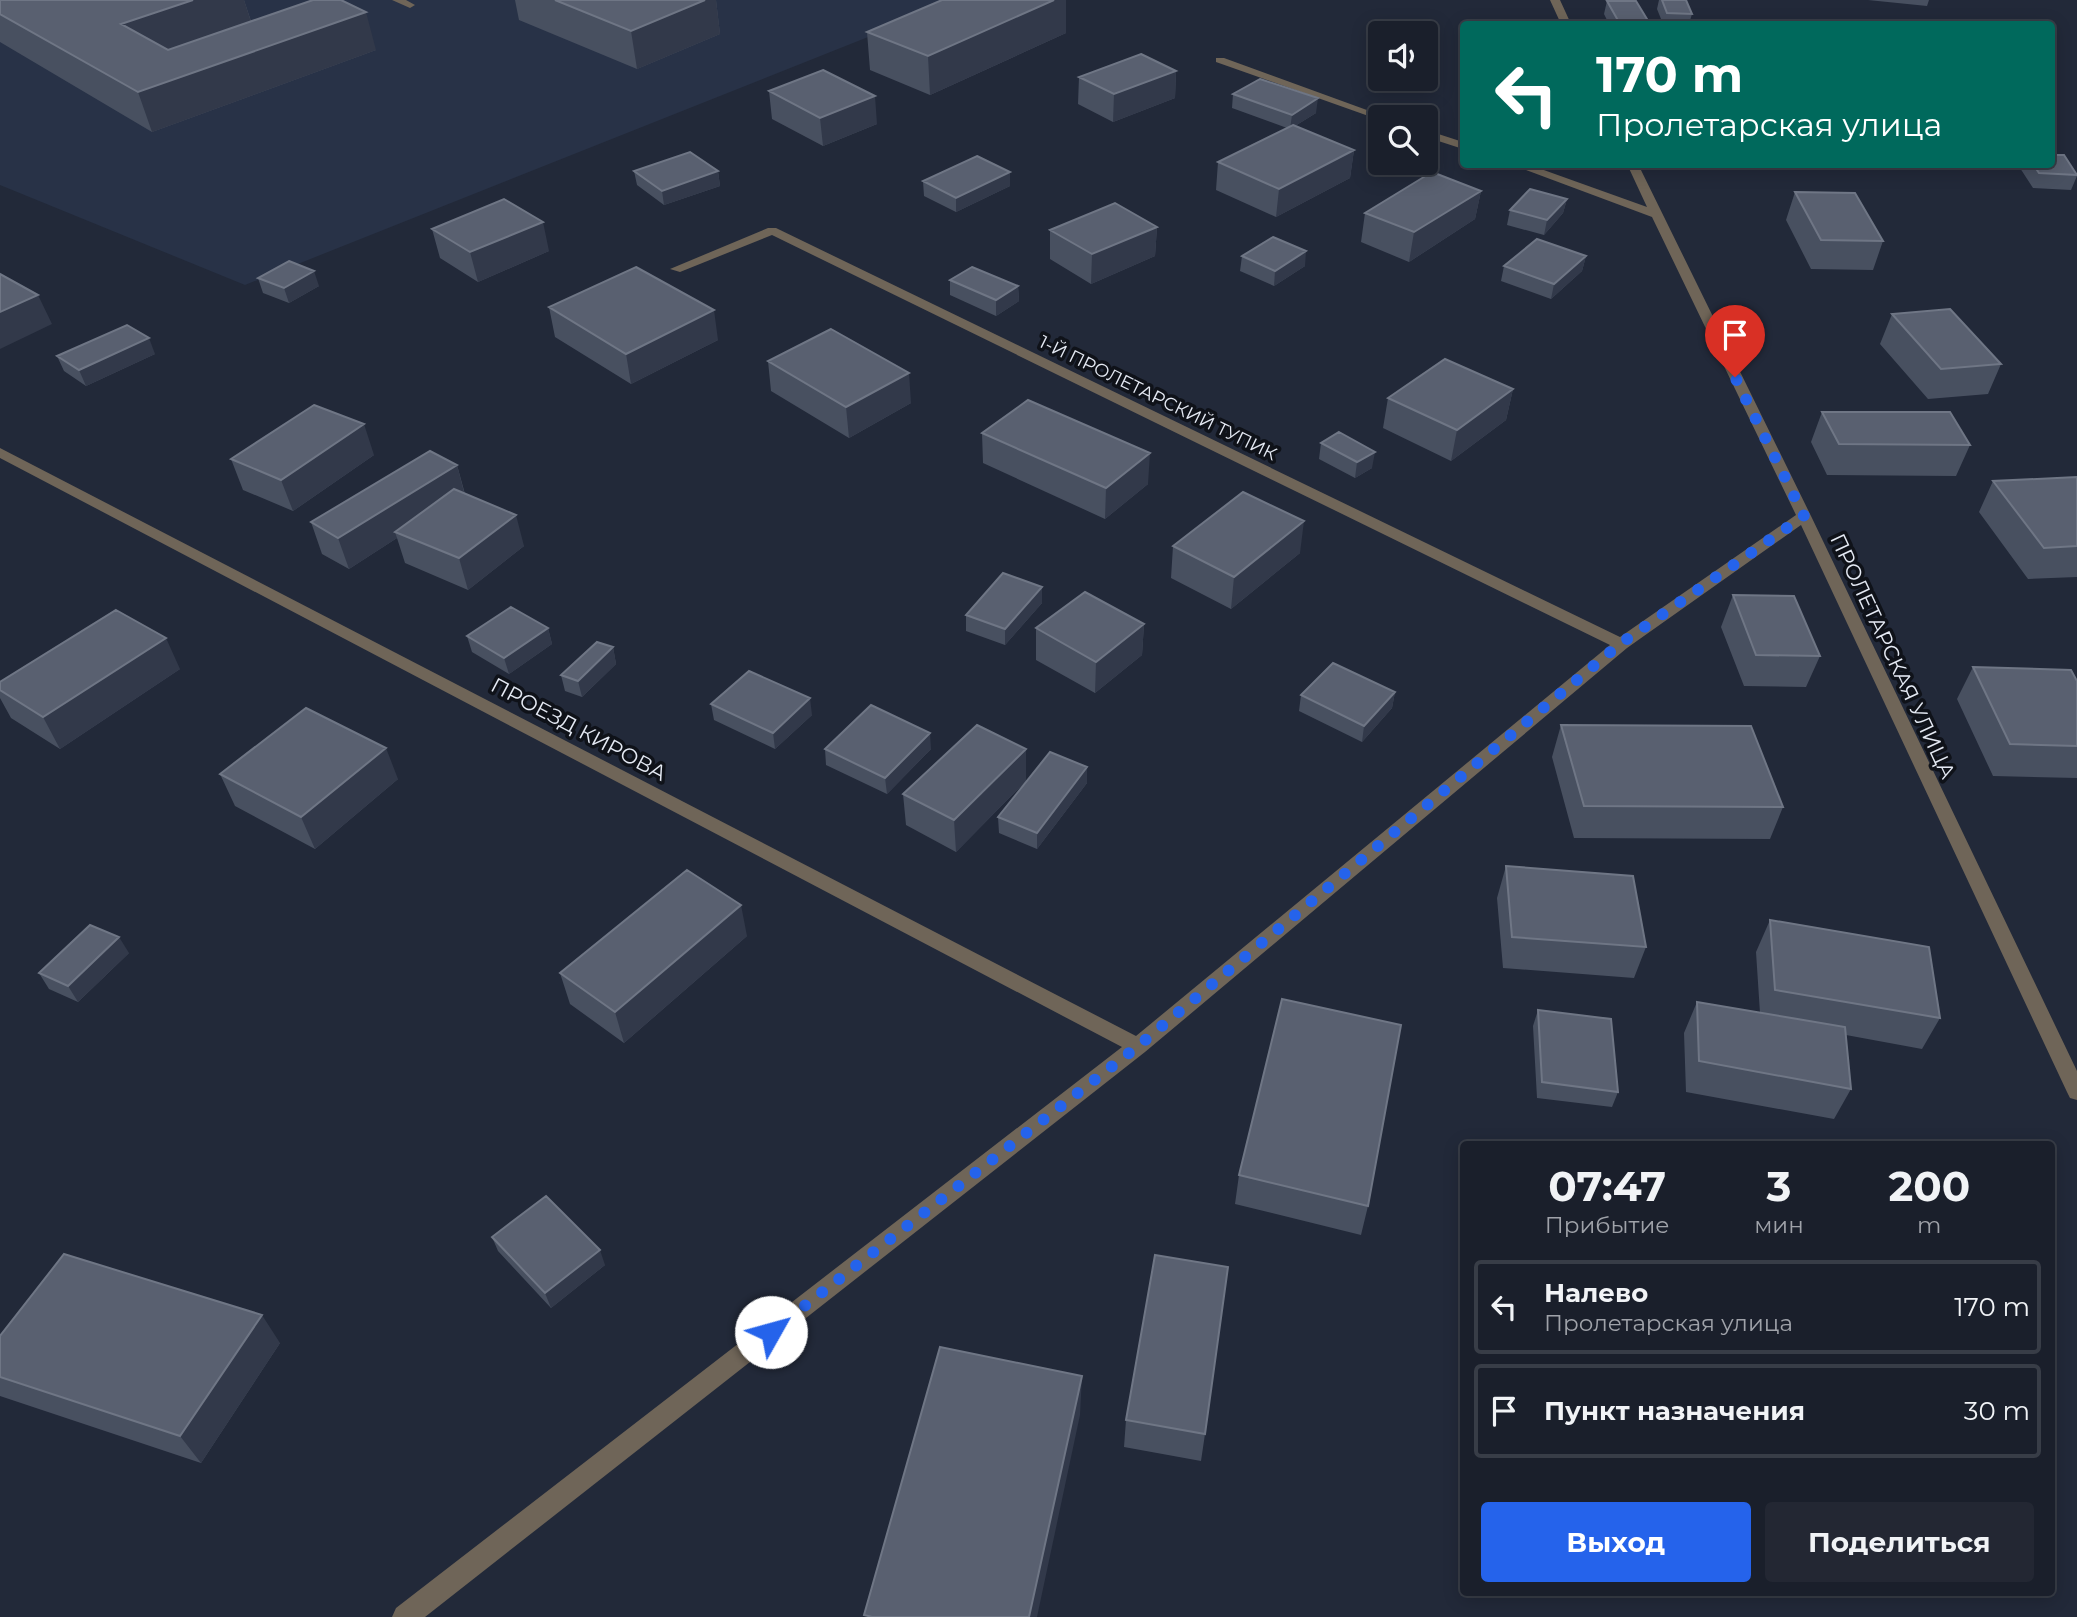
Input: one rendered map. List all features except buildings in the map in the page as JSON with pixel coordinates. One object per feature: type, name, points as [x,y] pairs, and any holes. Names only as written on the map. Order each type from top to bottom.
[{"type":"street","points":[[397,0],[410,5]]},
{"type":"street","points":[[1555,0],[1565,21]]},
{"type":"street","points":[[1220,61],[1368,112]]},
{"type":"street","points":[[1438,137],[1460,145]]},
{"type":"street","points":[[1526,168],[1655,214]]},
{"type":"street","name":"ПРОЛЕТАРСКАЯ УЛИЦА","points":[[1634,168],[1804,516],[2077,1092]]},
{"type":"street","name":"1-Й ПРОЛЕТАРСКИЙ ТУПИК","points":[[676,269],[772,231],[1620,644]]},
{"type":"street","name":"ПРОЕЗД КИРОВА","points":[[0,452],[1138,1046]]},
{"type":"street","points":[[405,1617],[1138,1046],[1620,644],[1804,516]]},
{"type":"shaded area","points":[[0,0],[961,0],[245,285],[0,185]]},
{"type":"route","points":[[771,1332],[1138,1046],[1620,644],[1804,516],[1735,377]]}]
